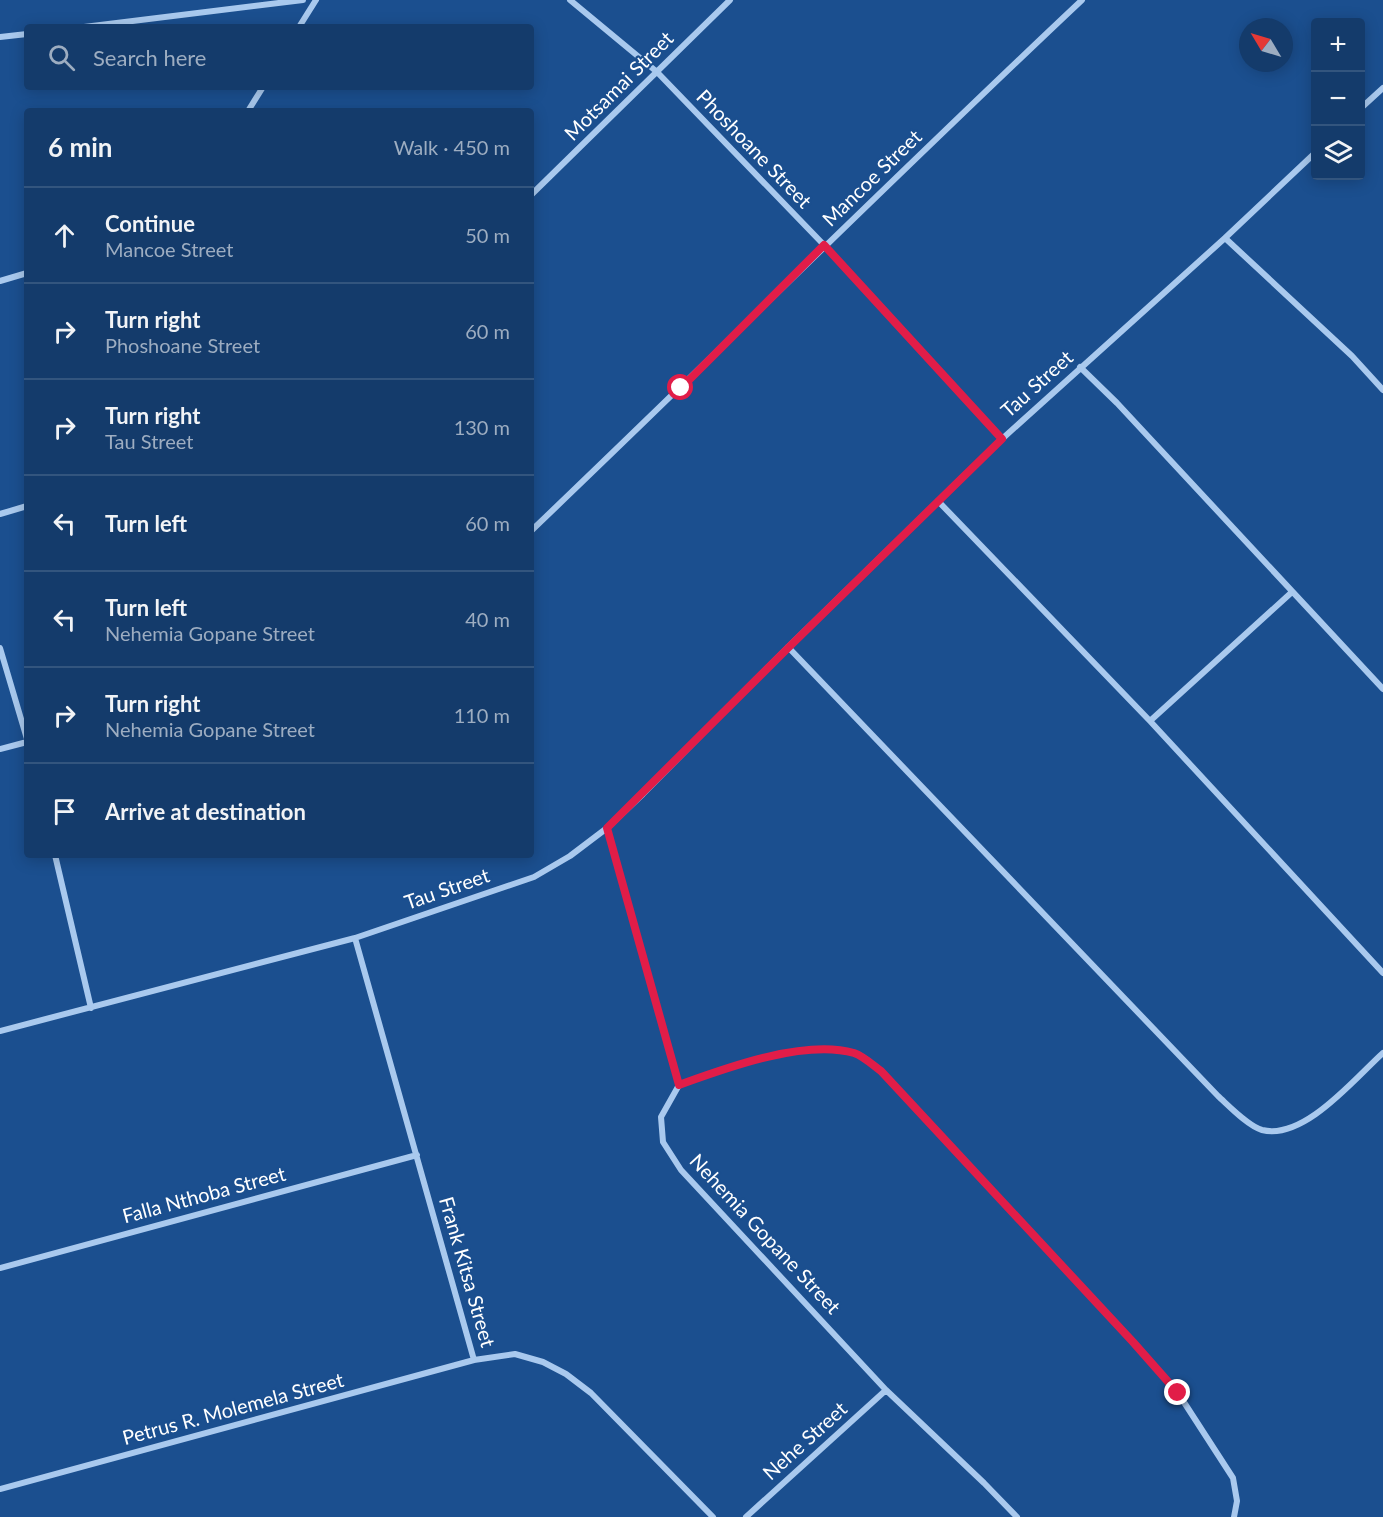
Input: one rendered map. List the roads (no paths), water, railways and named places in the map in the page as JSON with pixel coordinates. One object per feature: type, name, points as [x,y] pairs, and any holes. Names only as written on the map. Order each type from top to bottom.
[{"type":"street","points":[[108,24],[303,0]]},
{"type":"street","points":[[301,24],[316,0]]},
{"type":"street","name":"Phoshoane Street","points":[[570,0],[657,72],[824,245],[1002,439]]},
{"type":"street","name":"Motsamai Street","points":[[534,192],[730,0]]},
{"type":"street","name":"Mancoe Street","points":[[534,528],[824,245],[1082,0]]},
{"type":"street","points":[[0,37],[24,34]]},
{"type":"street","points":[[1365,104],[1383,88]]},
{"type":"street","points":[[250,108],[260,90]]},
{"type":"street","name":"Tau Street","points":[[0,1031],[355,938],[534,877],[570,856],[607,828],[1002,439],[1225,238],[1311,157]]},
{"type":"street","points":[[1225,238],[1352,356],[1383,390]]},
{"type":"street","points":[[0,281],[24,274]]},
{"type":"street","points":[[1080,367],[1117,403],[1383,689]]},
{"type":"street","points":[[938,501],[1150,721],[1383,974]]},
{"type":"street","points":[[0,514],[24,508]]},
{"type":"street","points":[[1150,721],[1292,592]]},
{"type":"street","points":[[0,648],[24,730]]},
{"type":"street","points":[[788,648],[1218,1096],[1262,1130],[1284,1130],[1301,1125],[1317,1114],[1383,1053]]},
{"type":"street","points":[[0,749],[24,741]]},
{"type":"street","points":[[607,828],[679,1085],[760,1058],[826,1048],[856,1053],[881,1071],[1178,1393],[1233,1478],[1237,1501],[1234,1517]]},
{"type":"street","points":[[56,858],[91,1008]]},
{"type":"street","name":"Frank Kitsa Street","points":[[355,938],[474,1360],[515,1354],[543,1362],[566,1374],[591,1393],[713,1517]]},
{"type":"street","name":"Nehemia Gopane Street","points":[[679,1085],[661,1117],[663,1142],[681,1170],[886,1390],[1017,1517]]},
{"type":"street","name":"Falla Nthoba Street","points":[[0,1268],[417,1155]]},
{"type":"street","name":"Petrus R. Molemela Street","points":[[0,1489],[474,1360]]},
{"type":"street","name":"Nehe Street","points":[[746,1517],[886,1390]]}]
